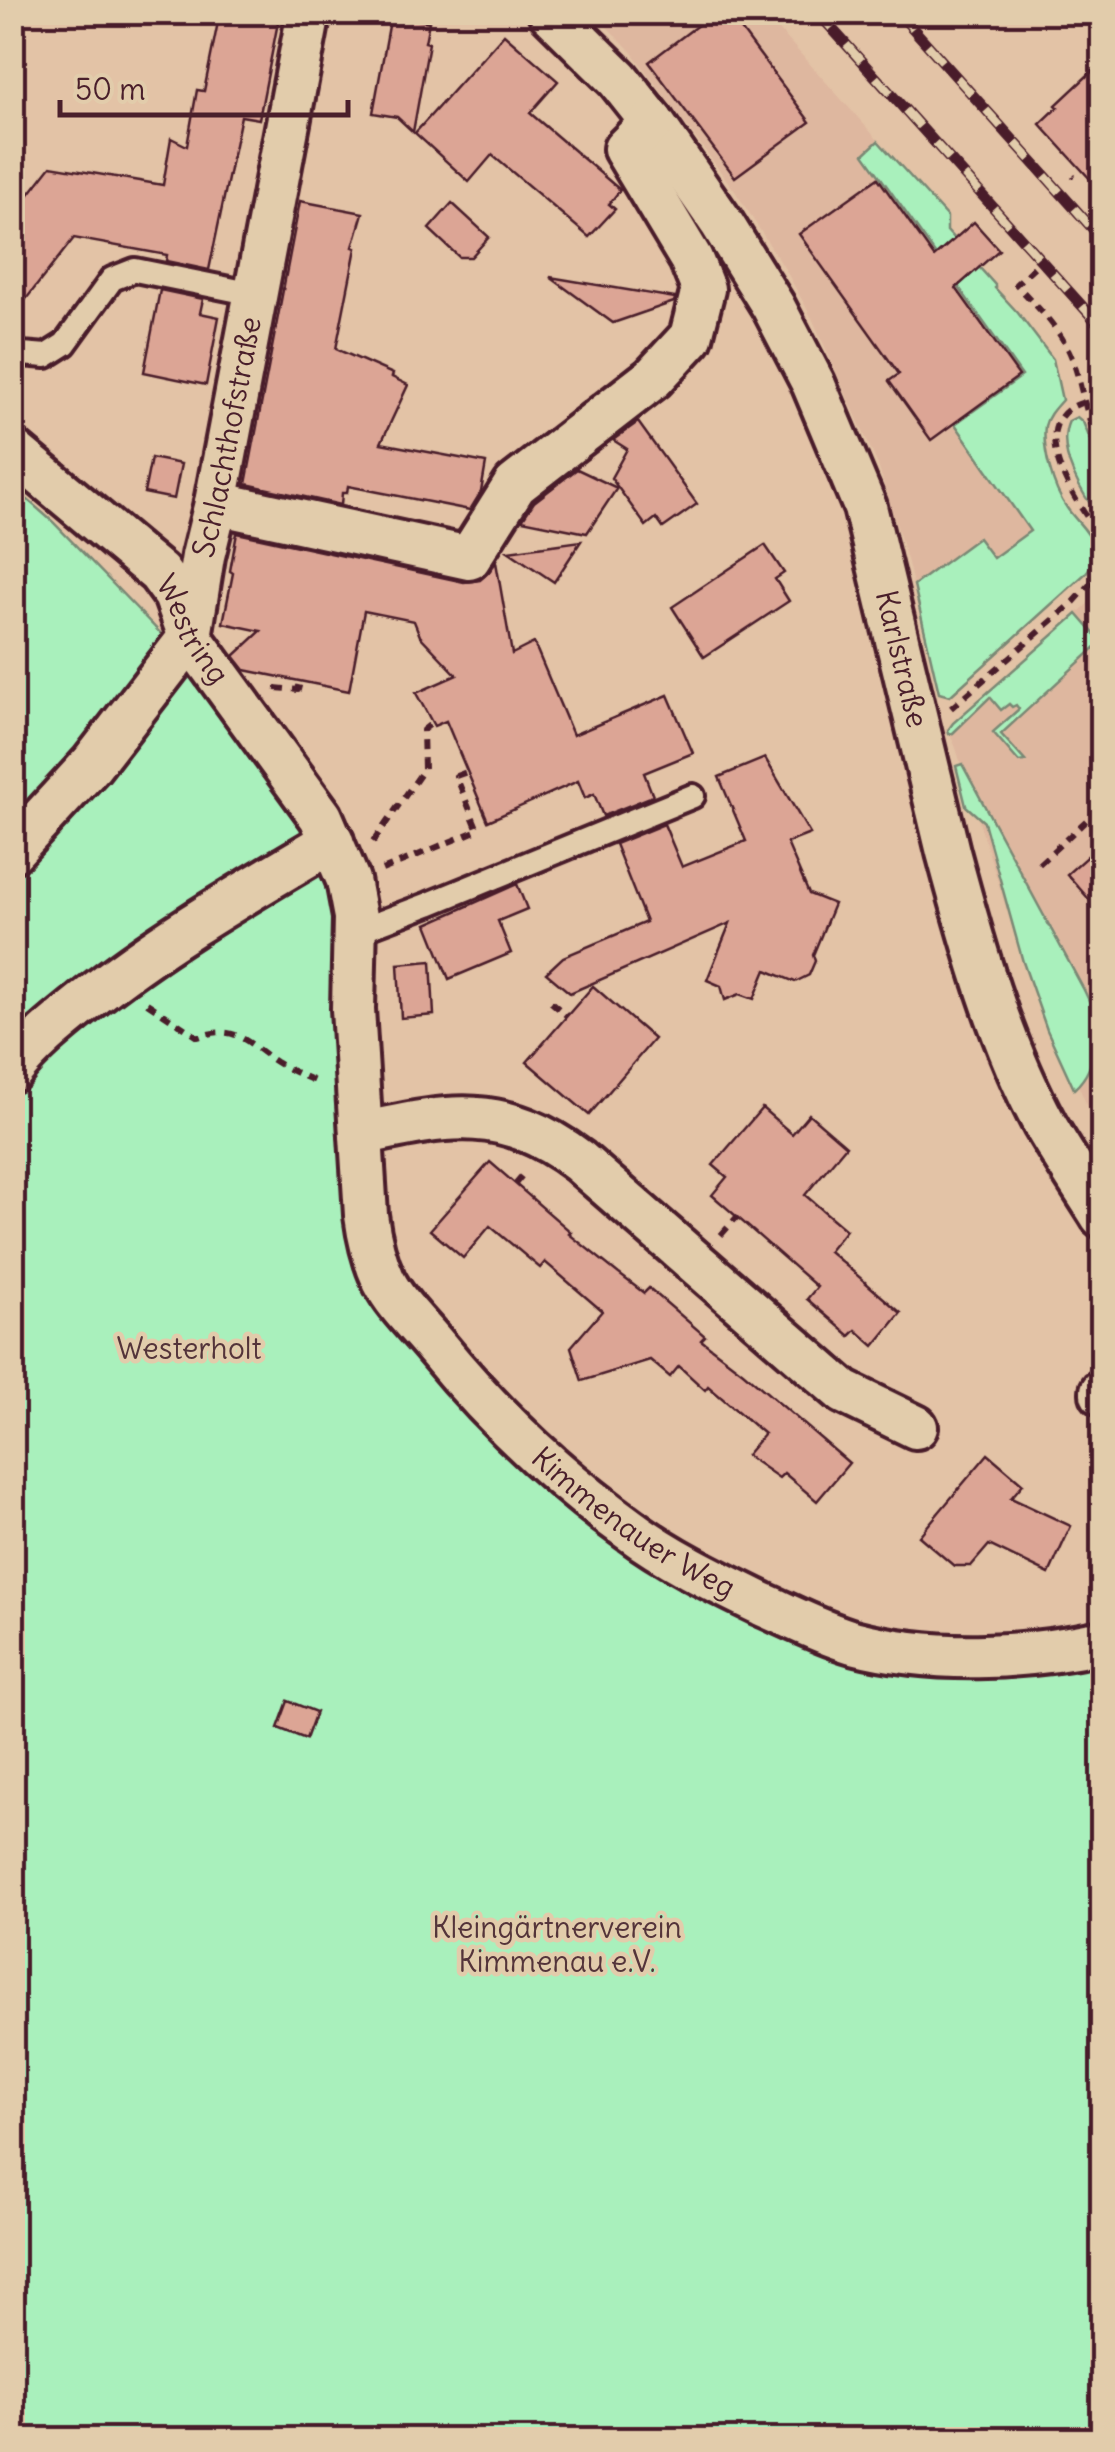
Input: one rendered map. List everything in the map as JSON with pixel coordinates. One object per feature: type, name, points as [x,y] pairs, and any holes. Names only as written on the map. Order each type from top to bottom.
[{"type":"street","name":"Schlachthofstraße","points":[[190,638],[309,12]]},
{"type":"street","name":"Karlstraße","points":[[550,12],[618,79],[652,122],[721,222],[813,382],[864,507],[963,907],[1008,1045],[1045,1125],[1102,1216]]},
{"type":"street","points":[[216,503],[469,558],[516,485],[654,378],[691,337],[703,289],[691,258],[625,148],[652,122]]},
{"type":"street","name":"Westring","points":[[12,450],[160,573],[175,595],[190,638],[321,818],[350,842]]},
{"type":"street","points":[[12,851],[92,764],[190,638]]},
{"type":"street","points":[[12,1070],[41,1038],[196,922],[350,842]]},
{"type":"street","name":"Kimmenauer Weg","points":[[350,842],[343,865],[352,895],[355,932],[353,1009],[359,1115],[374,1257],[385,1284],[461,1378],[555,1469],[628,1529],[721,1584],[792,1618],[850,1641],[930,1654],[1039,1653],[1102,1642]]},
{"type":"street","points":[[359,1115],[420,1121],[471,1117],[516,1125],[552,1141],[844,1392],[916,1427]]},
{"type":"lane","name":"Schlachthofstraße","points":[[12,347],[22,354],[46,356],[65,344],[112,279],[135,270],[254,294]]},
{"type":"lane","points":[[355,932],[692,796]]},
{"type":"path","points":[[1034,267],[1016,284],[1062,338],[1102,446]]},
{"type":"path","points":[[1084,402],[1068,408],[1054,432],[1070,494],[1102,538]]},
{"type":"path","points":[[916,718],[951,708],[970,694],[1074,602],[1102,572]]},
{"type":"path","points":[[350,842],[375,841],[424,769],[423,730],[432,723]]},
{"type":"path","points":[[380,871],[478,830],[456,776],[467,772]]},
{"type":"path","points":[[1039,864],[1102,806]]},
{"type":"path","points":[[111,982],[198,1036],[223,1031],[237,1034],[278,1063],[329,1088],[359,1115]]},
{"type":"path","points":[[551,1002],[567,1016]]},
{"type":"shaded area","points":[[593,13],[764,13],[947,217],[947,231],[1053,359],[1062,400],[1045,428],[1049,461],[1059,495],[1091,539],[1094,562],[950,696],[939,693],[908,563],[878,465],[812,318],[735,191],[630,50]]},
{"type":"shaded area","points":[[1102,591],[1102,1129],[1086,1103],[1023,962],[948,730]]},
{"type":"green space","points":[[878,141],[947,217],[947,231],[1053,359],[1062,400],[1045,426],[1047,457],[1062,500],[1095,550],[1085,574],[950,696],[939,693],[914,585],[978,538],[993,558],[1030,531],[955,424],[1022,376],[864,154]]},
{"type":"green space","points":[[1077,417],[1102,460],[1102,520],[1068,460],[1066,433],[1069,421]]},
{"type":"green space","points":[[12,486],[53,522],[195,669],[305,824],[332,887],[366,1267],[714,1602],[788,1640],[901,1673],[1006,1677],[1102,1665],[1102,2439],[13,2439]]},
{"type":"green space","points":[[1077,614],[1099,644],[1001,734],[1025,761],[1019,762],[993,732],[1019,709],[1016,705],[1009,704],[1001,710],[990,697],[949,734],[953,723]]},
{"type":"green space","points":[[962,764],[1089,1002],[1095,1028],[1093,1055],[1074,1089],[1047,1030],[1023,962],[984,822],[966,806],[956,766]]},
{"type":"building","points":[[220,12],[280,12],[259,119],[241,116],[209,270],[166,261],[167,255],[74,238],[12,317],[12,216],[51,166],[163,185],[171,138],[187,146],[197,90],[204,91]]},
{"type":"building","points":[[715,12],[728,12],[810,122],[735,177],[649,62]]},
{"type":"building","points":[[391,15],[429,22],[425,42],[429,43],[413,132],[397,117],[373,113]]},
{"type":"building","points":[[504,34],[558,81],[530,113],[620,190],[609,204],[615,209],[589,237],[492,155],[469,182],[415,133]]},
{"type":"building","points":[[1102,62],[1102,192],[1040,124]]},
{"type":"building","points":[[878,178],[934,257],[974,222],[999,250],[956,288],[1019,376],[931,440],[889,381],[899,374],[799,234]]},
{"type":"building","points":[[300,201],[363,213],[353,247],[356,248],[336,349],[393,374],[392,377],[408,385],[381,443],[486,463],[481,492],[470,510],[348,486],[347,493],[342,493],[341,505],[246,484]]},
{"type":"building","points":[[452,203],[489,237],[471,257],[459,257],[429,229]]},
{"type":"building","points":[[550,277],[675,298],[674,302],[613,323]]},
{"type":"building","points":[[160,290],[203,299],[200,313],[219,317],[206,385],[144,372]]},
{"type":"building","points":[[638,422],[697,504],[663,528],[656,518],[646,526],[611,478],[627,449],[613,440]]},
{"type":"building","points":[[151,458],[181,464],[174,499],[144,493]]},
{"type":"building","points":[[577,469],[617,488],[587,533],[522,520],[534,502]]},
{"type":"building","points":[[237,533],[464,582],[480,580],[496,562],[512,654],[534,643],[573,735],[668,695],[693,753],[644,773],[653,796],[603,816],[594,794],[585,798],[578,781],[488,821],[446,721],[434,726],[416,693],[457,675],[420,636],[414,621],[364,611],[349,691],[245,670],[234,656],[261,631],[223,623]]},
{"type":"building","points":[[581,541],[554,582],[508,551]]},
{"type":"building","points":[[765,545],[784,573],[775,579],[789,601],[704,657],[672,607]]},
{"type":"building","points":[[765,758],[810,834],[787,843],[809,894],[834,904],[809,975],[795,982],[766,970],[754,999],[740,994],[725,1000],[721,986],[707,980],[730,923],[570,993],[546,973],[563,957],[646,922],[615,844],[664,824],[682,867],[746,841],[719,777]]},
{"type":"building","points":[[1102,843],[1102,914],[1067,874]]},
{"type":"building","points":[[517,884],[527,909],[498,921],[511,953],[449,979],[427,924]]},
{"type":"building","points":[[431,961],[434,1015],[401,1018],[398,964]]},
{"type":"building","points":[[593,986],[654,1039],[589,1115],[527,1062]]},
{"type":"building","points":[[762,1108],[792,1134],[809,1114],[846,1146],[805,1195],[846,1230],[829,1251],[901,1313],[874,1346],[856,1330],[850,1336],[807,1299],[817,1287],[712,1195],[727,1177],[713,1165]]},
{"type":"building","points":[[490,1162],[619,1274],[644,1293],[649,1288],[705,1336],[701,1340],[849,1463],[817,1501],[784,1473],[779,1478],[746,1455],[764,1434],[679,1366],[670,1377],[650,1360],[582,1381],[571,1347],[602,1311],[545,1262],[540,1268],[490,1226],[463,1258],[430,1230]]},
{"type":"building","points":[[988,1454],[1023,1484],[1011,1498],[1071,1526],[1049,1574],[989,1545],[971,1566],[954,1566],[919,1536]]},
{"type":"building","points":[[288,1701],[316,1712],[306,1739],[278,1728]]},
{"type":"railway","points":[[817,12],[1102,328]]},
{"type":"railway","points":[[898,12],[1102,239]]},
{"type":"park label","name":"Westerholt","points":[[189,1349]]},
{"type":"park label","name":"Kleingärtnerverein Kimmenau e.V.","points":[[557,1945]]}]
